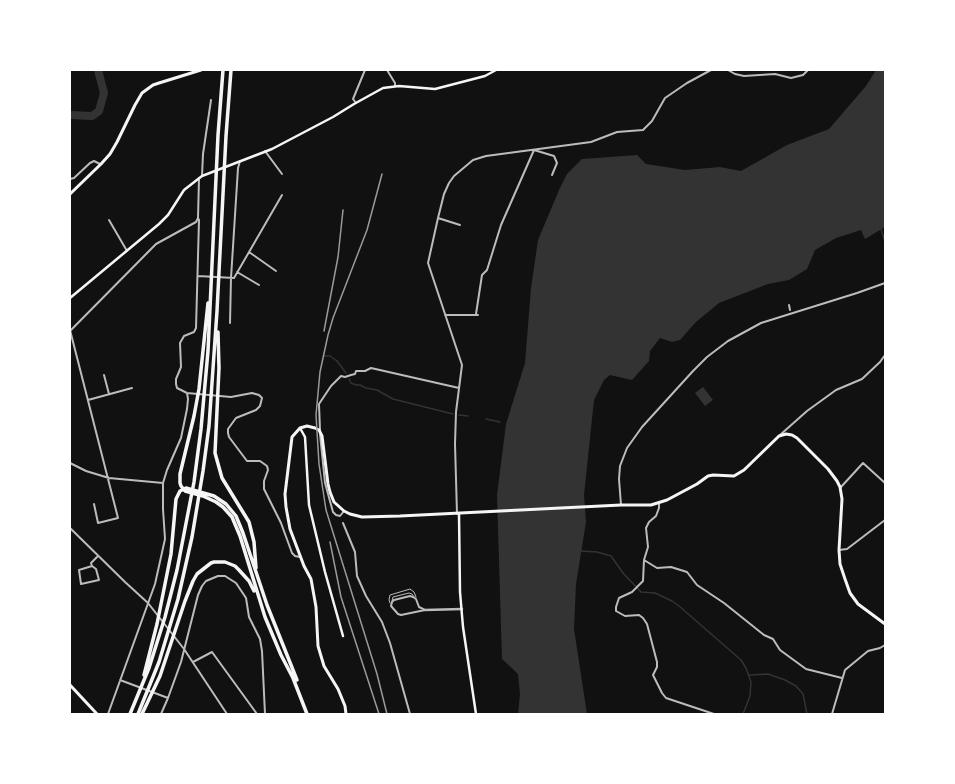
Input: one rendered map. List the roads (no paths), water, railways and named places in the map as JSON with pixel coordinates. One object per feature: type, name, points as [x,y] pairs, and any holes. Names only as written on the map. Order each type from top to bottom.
[{"type":"highway","points":[[130,714],[158,641],[172,594],[194,482],[201,429],[208,351],[223,70]]},
{"type":"highway","points":[[138,714],[164,649],[178,599],[190,549],[209,426],[231,70]]},
{"type":"highway","points":[[213,259],[204,348],[194,416],[180,474],[180,483],[185,489],[221,502],[233,512],[241,526],[256,575],[308,714]]},
{"type":"highway","points":[[217,311],[219,368],[215,453],[222,478],[249,522],[254,542],[256,575]]},
{"type":"highway","points":[[138,696],[155,631],[168,569],[173,537],[176,499],[177,495],[185,489]]},
{"type":"highway","points":[[221,502],[232,517],[238,530],[258,597],[281,655],[293,678],[308,714]]},
{"type":"highway","points":[[142,714],[160,676],[193,581],[202,569],[214,562],[230,564],[244,574],[258,597]]},
{"type":"main road","points":[[70,194],[101,164],[118,142],[135,104],[142,93],[153,85],[201,70]]},
{"type":"main road","points":[[70,298],[159,224],[168,215],[184,190],[202,176],[239,160],[265,151],[334,117],[383,88],[395,86],[435,89],[485,76],[496,70]]},
{"type":"main road","points":[[346,714],[345,706],[338,689],[324,666],[318,646],[316,607],[313,589],[290,529],[285,494],[292,437],[300,428],[307,426],[319,430],[322,436],[326,473],[334,502],[344,511],[362,517],[458,514],[621,505],[651,505],[659,503],[687,490],[708,476],[713,475],[730,477],[740,474],[779,436],[789,434],[797,438],[828,469],[840,488],[843,503],[839,550],[842,570],[853,597],[860,606],[885,624]]},
{"type":"main road","points":[[300,428],[305,437],[309,505],[325,572],[343,636]]},
{"type":"main road","points":[[458,514],[460,592],[463,627],[476,714]]},
{"type":"main road","points":[[70,685],[97,714]]},
{"type":"street","points":[[356,103],[353,99],[364,70]]},
{"type":"street","points":[[387,70],[395,83],[395,86]]},
{"type":"street","points":[[458,514],[455,444],[456,412],[462,365],[428,263],[444,194],[449,183],[454,176],[473,160],[486,156],[591,142],[617,132],[643,130],[652,121],[665,98],[683,85],[711,70]]},
{"type":"street","points":[[728,70],[735,74],[744,76],[775,74],[791,78],[803,75],[808,70]]},
{"type":"street","points":[[202,176],[203,154],[211,100]]},
{"type":"street","points":[[534,150],[554,156],[557,163],[552,175]]},
{"type":"street","points":[[445,315],[477,314],[482,275],[487,270],[501,226],[534,150]]},
{"type":"street","points":[[265,151],[282,174]]},
{"type":"street","points":[[230,323],[231,278],[239,160]]},
{"type":"street","points":[[70,179],[74,178],[94,161],[101,164]]},
{"type":"street","points":[[199,178],[199,276],[196,328],[194,332],[184,336],[180,343],[181,368],[176,379],[177,388],[191,394],[224,397],[256,393],[260,395],[262,398],[260,406],[256,410],[236,418],[228,428],[229,437],[247,460],[260,461],[267,466],[268,470],[264,481],[264,489],[281,523],[292,553],[295,556],[301,557]]},
{"type":"street","points":[[199,276],[234,278],[282,195]]},
{"type":"street","points":[[94,504],[98,523],[118,518],[70,331],[156,244],[196,222],[198,218]]},
{"type":"street","points":[[438,218],[460,225]]},
{"type":"street","points":[[109,220],[127,251]]},
{"type":"street","points":[[249,252],[276,270]]},
{"type":"street","points":[[237,272],[258,285]]},
{"type":"street","points":[[621,505],[619,479],[620,466],[627,448],[642,427],[707,357],[736,336],[761,323],[885,283]]},
{"type":"street","points":[[788,305],[790,310]]},
{"type":"street","points":[[779,436],[807,410],[836,390],[862,379],[880,362],[885,355]]},
{"type":"street","points":[[344,511],[340,516],[333,512],[325,483],[322,456],[319,404],[331,386],[342,376],[345,377],[355,374],[356,371],[365,371],[371,368],[459,388]]},
{"type":"street","points":[[104,375],[109,394]]},
{"type":"street","points":[[88,400],[132,388]]},
{"type":"street","points":[[108,714],[154,584],[165,539],[163,484],[167,470],[181,438],[187,409],[187,393]]},
{"type":"street","points":[[70,463],[86,471],[108,478],[163,484]]},
{"type":"street","points":[[840,488],[863,463],[885,483]]},
{"type":"street","points":[[659,503],[656,516],[649,522],[646,528],[648,547],[644,560],[643,581],[632,592],[619,598],[616,611],[624,616],[639,615],[647,624],[657,662],[657,667],[652,676],[666,698],[714,714]]},
{"type":"street","points":[[839,550],[847,549],[885,520]]},
{"type":"street","points":[[343,523],[355,552],[357,576],[366,596],[382,622],[390,643],[410,714]]},
{"type":"street","points":[[70,528],[148,603],[184,649],[227,714]]},
{"type":"street","points":[[92,566],[91,563],[98,556]]},
{"type":"street","points":[[644,560],[657,568],[671,567],[687,572],[697,585],[724,603],[764,635],[773,639],[780,650],[806,668],[842,678]]},
{"type":"street","points":[[92,566],[96,569],[99,580],[82,584],[78,570],[92,566]]},
{"type":"street","points":[[161,714],[168,698],[184,649],[198,595],[206,581],[218,576],[231,579],[241,588],[246,598],[249,617],[260,639],[264,679],[265,714]]},
{"type":"street","points":[[425,610],[419,607],[413,596],[394,600],[392,606],[400,615],[425,610],[462,608]]},
{"type":"street","points":[[832,714],[845,670],[868,651],[885,645]]},
{"type":"street","points":[[193,662],[212,652],[257,714]]},
{"type":"street","points":[[121,680],[168,698]]},
{"type":"lane","points":[[392,606],[389,600],[390,595],[404,590],[412,590],[416,599]]},
{"type":"waterway","points":[[70,115],[92,116],[99,111],[104,93],[98,70]]},
{"type":"waterway","points":[[881,229],[885,242]]},
{"type":"waterway","points":[[324,356],[330,356],[337,361],[346,373]]},
{"type":"waterway","points":[[349,379],[351,383],[377,390],[393,399],[453,414]]},
{"type":"waterway","points":[[459,415],[468,416]]},
{"type":"waterway","points":[[486,419],[500,422]]},
{"type":"waterway","points":[[580,551],[597,552],[611,556],[623,573],[641,592],[655,593],[672,601],[741,660],[746,668],[751,682],[750,696],[743,714]]},
{"type":"waterway","points":[[750,675],[768,674],[796,686],[803,694],[807,714]]},
{"type":"railway","points":[[382,174],[367,230],[333,318],[328,335],[320,372],[316,415],[319,464],[326,510],[377,674],[387,714]]},
{"type":"railway","points":[[324,331],[338,257],[343,210]]},
{"type":"railway","points":[[330,542],[341,597],[379,714]]}]
